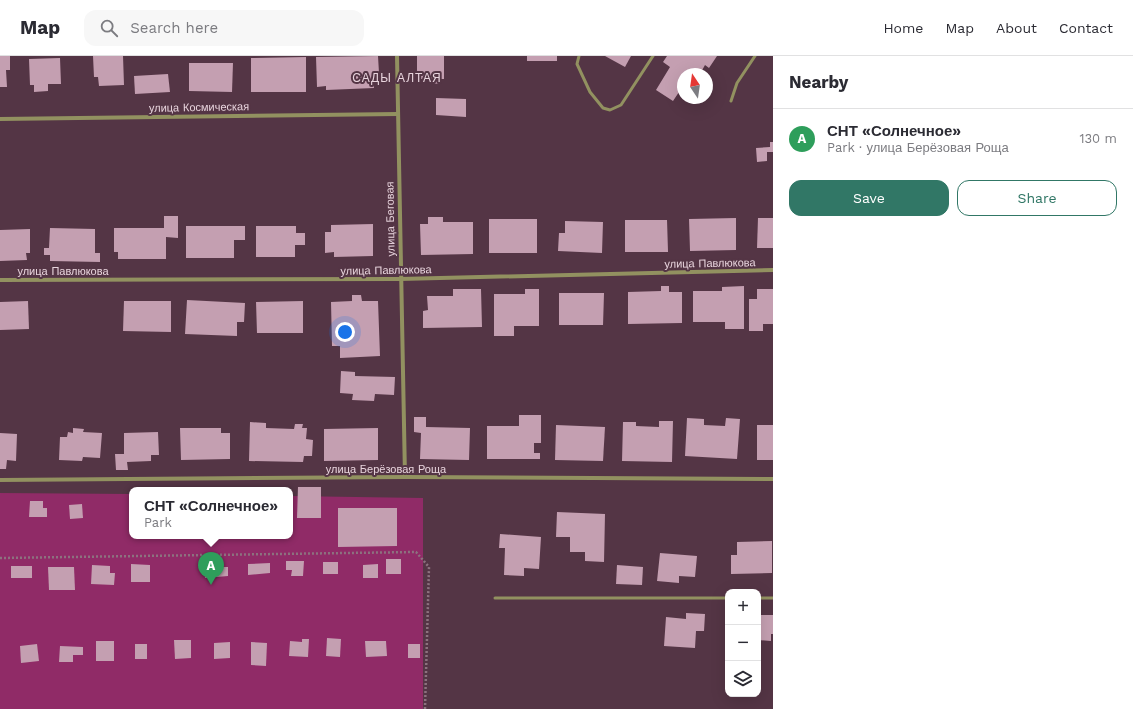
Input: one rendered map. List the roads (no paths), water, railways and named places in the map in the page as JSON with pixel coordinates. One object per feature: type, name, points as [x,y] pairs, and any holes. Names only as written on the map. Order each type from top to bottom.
[{"type":"street","name":"улица Беговая","points":[[397,56],[400,279],[405,477]]},
{"type":"street","name":"улица Космическая","points":[[0,119],[398,114]]},
{"type":"street","name":"улица Павлюкова","points":[[0,280],[400,279],[773,270]]},
{"type":"street","name":"улица Берёзовая Роща","points":[[0,480],[405,477],[773,479]]},
{"type":"lane","points":[[579,56],[577,64],[590,92],[603,108],[610,110],[621,105],[653,56]]},
{"type":"lane","points":[[732,101],[737,83],[755,56]]},
{"type":"lane","points":[[495,598],[725,598]]},
{"type":"lane","points":[[761,598],[773,598]]},
{"type":"place","name":"СНТ «Солнечное»","points":[[211,585]]},
{"type":"district","name":"САДЫ АЛТАЯ","points":[[397,78]]}]
